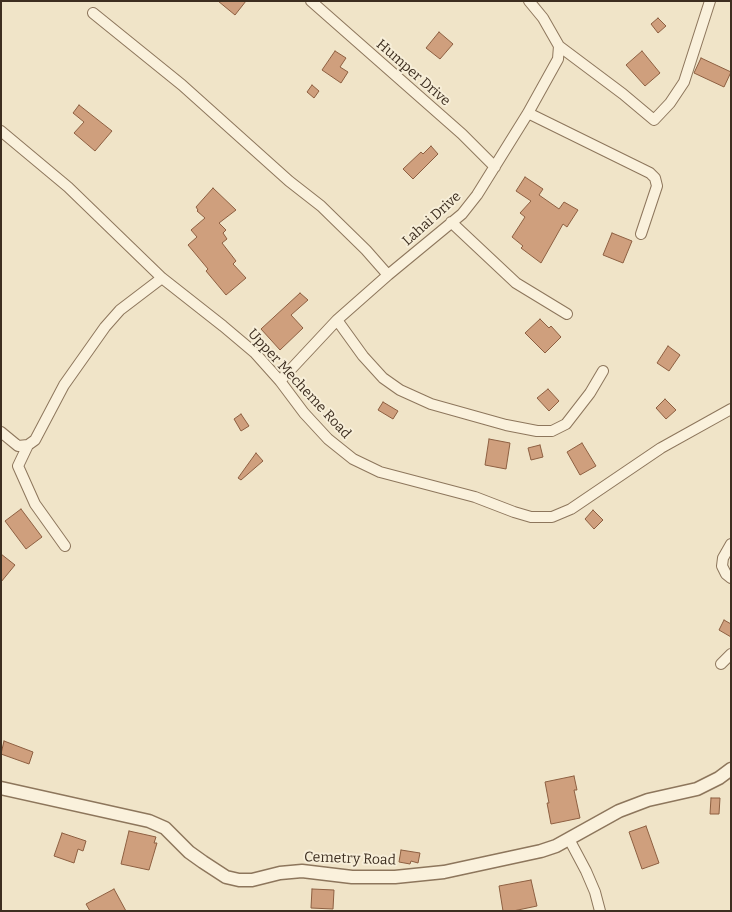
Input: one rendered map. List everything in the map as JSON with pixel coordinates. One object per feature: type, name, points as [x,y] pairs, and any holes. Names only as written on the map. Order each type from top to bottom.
[{"type":"street","name":"Humper Drive","points":[[311,1],[462,134],[495,168]]},
{"type":"street","points":[[529,1],[543,18],[560,46],[654,120],[670,103],[684,82],[710,1]]},
{"type":"street","points":[[93,13],[182,85],[289,181],[321,206],[366,250],[388,275]]},
{"type":"street","name":"Lahai Drive","points":[[280,381],[337,320],[462,214],[495,168],[528,113],[558,59],[560,46]]},
{"type":"street","points":[[528,113],[650,173],[655,178],[657,186],[641,234]]},
{"type":"street","name":"Upper Mecheme Road","points":[[1,131],[68,188],[162,278],[255,353],[328,439],[353,459],[380,472],[475,497],[531,517],[552,517],[571,509],[661,448],[731,409]]},
{"type":"street","points":[[451,222],[516,282],[567,314]]},
{"type":"street","points":[[65,546],[35,504],[18,466],[28,445],[35,440],[64,385],[105,327],[120,310],[162,278]]},
{"type":"street","points":[[337,320],[363,356],[383,378],[400,390],[432,404],[514,427],[552,431],[566,424],[590,393],[603,371]]},
{"type":"street","points":[[1,432],[18,446],[28,445]]},
{"type":"street","points":[[731,544],[723,558],[722,566],[726,574],[731,578]]},
{"type":"street","points":[[721,664],[731,654]]},
{"type":"street","name":"Cemetry Road","points":[[1,788],[149,821],[165,828],[203,862],[226,877],[239,880],[252,880],[280,873],[302,872],[352,877],[395,877],[444,872],[541,851],[569,839],[619,811],[648,800],[697,789],[720,778],[731,768]]},
{"type":"street","points":[[569,839],[586,871],[595,892],[600,911]]},
{"type":"building","points":[[218,1],[246,1],[235,15]]},
{"type":"building","points":[[658,18],[666,26],[658,33],[651,24]]},
{"type":"building","points":[[439,32],[453,44],[440,59],[426,48]]},
{"type":"building","points":[[335,51],[346,58],[340,67],[348,72],[341,83],[322,70]]},
{"type":"building","points":[[642,51],[660,73],[645,86],[626,65]]},
{"type":"building","points":[[701,58],[731,72],[724,87],[694,73]]},
{"type":"building","points":[[312,85],[319,91],[314,98],[307,92]]},
{"type":"building","points":[[79,105],[112,131],[95,151],[74,133],[84,122],[73,113]]},
{"type":"building","points":[[431,146],[438,154],[413,179],[403,169],[421,152],[423,154]]},
{"type":"building","points":[[525,177],[543,189],[539,195],[559,209],[564,202],[578,210],[567,227],[563,224],[541,263],[521,248],[523,246],[512,237],[525,217],[520,213],[531,201],[516,191]]},
{"type":"building","points":[[213,188],[236,210],[219,223],[226,230],[223,233],[227,239],[222,243],[236,261],[233,264],[246,278],[226,295],[188,245],[197,237],[191,230],[205,218],[197,211],[196,207]]},
{"type":"building","points":[[612,233],[632,241],[623,263],[603,255]]},
{"type":"building","points":[[300,293],[308,300],[291,315],[303,328],[280,350],[261,329]]},
{"type":"building","points":[[540,319],[549,328],[551,326],[561,337],[545,353],[525,333]]},
{"type":"building","points":[[668,346],[680,355],[669,371],[657,363]]},
{"type":"building","points":[[548,389],[559,401],[549,411],[537,398]]},
{"type":"building","points":[[665,399],[676,410],[666,419],[656,408]]},
{"type":"building","points":[[383,402],[398,411],[393,419],[378,410]]},
{"type":"building","points":[[241,414],[249,426],[241,431],[234,419]]},
{"type":"building","points":[[489,439],[510,443],[506,469],[485,465]]},
{"type":"building","points":[[582,443],[596,466],[580,475],[567,452]]},
{"type":"building","points":[[540,445],[543,457],[531,460],[528,448]]},
{"type":"building","points":[[256,453],[263,461],[241,480],[238,478]]},
{"type":"building","points":[[21,509],[42,537],[26,549],[5,521]]},
{"type":"building","points":[[593,510],[603,520],[594,529],[585,519]]},
{"type":"building","points":[[1,554],[15,565],[1,582]]},
{"type":"building","points":[[724,620],[731,624],[731,637],[719,630]]},
{"type":"building","points":[[4,741],[33,752],[29,764],[1,754]]},
{"type":"building","points":[[574,776],[577,790],[574,790],[580,818],[551,824],[545,782]]},
{"type":"building","points":[[711,798],[720,798],[719,814],[710,814]]},
{"type":"building","points":[[646,826],[659,863],[642,869],[629,832]]},
{"type":"building","points":[[129,831],[156,837],[154,843],[157,843],[149,870],[121,864]]},
{"type":"building","points":[[62,833],[86,841],[83,851],[78,849],[74,863],[54,856]]},
{"type":"building","points":[[401,850],[420,853],[418,863],[411,861],[410,864],[399,862]]},
{"type":"building","points":[[531,880],[537,906],[503,911],[499,886]]},
{"type":"building","points":[[114,889],[126,911],[90,911],[86,904]]},
{"type":"building","points":[[312,889],[334,890],[333,909],[311,908]]}]
